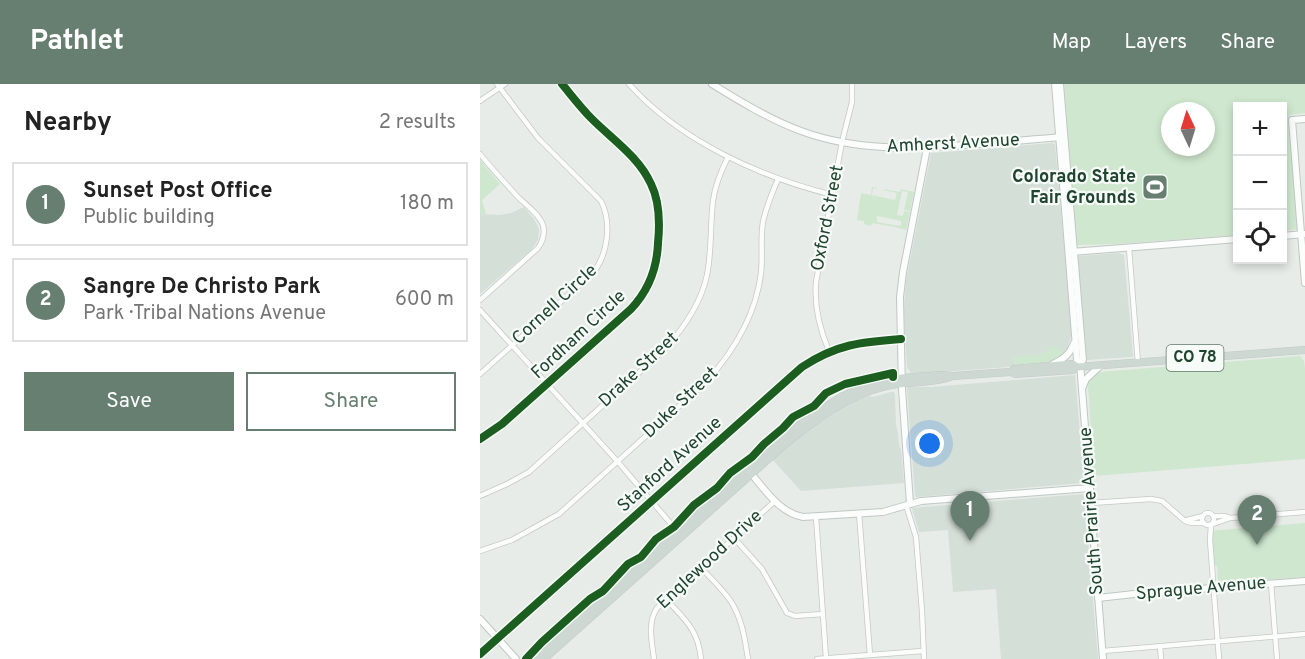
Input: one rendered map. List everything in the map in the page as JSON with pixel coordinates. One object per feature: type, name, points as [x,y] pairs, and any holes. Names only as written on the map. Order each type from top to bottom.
[{"type":"main road","name":"CO 78","points":[[1011,372],[1014,369],[1073,364],[1100,366],[1305,350]]},
{"type":"main road","name":"CO 78","points":[[535,659],[749,471],[803,429],[859,394],[902,380],[942,375],[1073,370],[1079,366]]},
{"type":"main road","name":"CO 78","points":[[544,659],[679,533]]},
{"type":"street","points":[[480,101],[498,86],[505,84]]},
{"type":"street","name":"Fordham Circle","points":[[480,439],[502,424],[637,302],[647,287],[657,260],[659,217],[650,182],[632,157],[582,108],[562,84]]},
{"type":"street","points":[[629,84],[659,112],[683,130],[728,157],[778,179],[833,195]]},
{"type":"street","name":"Amherst Avenue","points":[[712,84],[769,118],[803,132],[842,142],[880,148],[927,148],[1062,137]]},
{"type":"street","name":"Oxford Street","points":[[829,351],[818,321],[815,294],[842,142],[852,102],[852,84]]},
{"type":"street","name":"South Prairie Avenue","points":[[1055,84],[1062,137]]},
{"type":"street","name":"South Prairie Avenue","points":[[1060,84],[1075,339],[1082,390],[1103,659]]},
{"type":"street","name":"Cornell Circle","points":[[480,374],[593,273],[604,253],[607,221],[604,207],[596,195],[538,138],[498,86]]},
{"type":"street","points":[[1305,118],[1292,120],[1303,234],[1305,283]]},
{"type":"street","points":[[924,659],[916,537],[908,504],[900,305],[901,285],[927,148]]},
{"type":"street","points":[[480,154],[544,226],[544,233],[538,248],[480,300]]},
{"type":"street","name":"Drake Street","points":[[480,496],[529,472],[664,350],[682,330],[701,295],[707,276],[713,201],[718,180],[728,157]]},
{"type":"street","name":"Duke Street","points":[[480,551],[512,540],[559,514],[706,382],[722,364],[744,328],[757,291],[761,273],[763,224],[778,179]]},
{"type":"street","points":[[1287,236],[1303,234]]},
{"type":"street","points":[[1071,252],[1233,239]]},
{"type":"street","points":[[1129,248],[1138,363]]},
{"type":"street","name":"South Prairie Avenue","points":[[1071,252],[1083,360],[1079,366]]},
{"type":"street","points":[[480,310],[679,533]]},
{"type":"street","name":"Stanford Avenue","points":[[480,654],[802,367],[829,351],[859,342],[901,339]]},
{"type":"street","points":[[1050,366],[1068,355],[1075,339]]},
{"type":"street","points":[[1082,390],[1086,379],[1100,366]]},
{"type":"street","points":[[749,471],[783,508],[796,516],[816,517],[883,512],[921,501],[1090,488]]},
{"type":"street","points":[[1091,503],[1151,499],[1162,501],[1191,523],[1208,524],[1230,518],[1305,512]]},
{"type":"street","name":"Englewood Drive","points":[[654,659],[651,624],[657,608],[775,501]]},
{"type":"street","points":[[859,513],[870,655]]},
{"type":"street","points":[[1185,520],[1208,513],[1213,516],[1230,518]]},
{"type":"street","points":[[1203,516],[1202,520],[1208,524],[1210,540],[1219,659]]},
{"type":"street","points":[[1208,524],[1214,521],[1213,516]]},
{"type":"street","points":[[816,517],[826,658]]},
{"type":"street","points":[[734,538],[762,569],[787,613],[795,616],[823,614]]},
{"type":"street","points":[[701,568],[730,600],[738,614],[744,632],[748,659]]},
{"type":"street","name":"Sprague Avenue","points":[[1098,598],[1305,581]]},
{"type":"street","points":[[1271,583],[1277,659]]},
{"type":"street","points":[[666,599],[692,629],[698,642],[701,659]]},
{"type":"street","points":[[480,619],[516,659]]},
{"type":"street","points":[[1103,651],[1305,634]]},
{"type":"street","points":[[1160,646],[1161,659]]},
{"type":"street","points":[[817,659],[923,651]]},
{"type":"shaded area","points":[[1055,144],[1072,334],[1065,355],[1046,364],[911,373],[907,367],[904,309],[906,281],[931,153]]},
{"type":"shaded area","points":[[524,207],[539,229],[538,240],[531,250],[480,294],[480,214],[499,215]]},
{"type":"shaded area","points":[[1119,253],[1124,255],[1133,356],[1087,360],[1077,258]]},
{"type":"shaded area","points":[[1075,375],[1083,483],[916,497],[908,387]]},
{"type":"shaded area","points":[[894,392],[895,396],[896,425],[904,483],[801,491],[772,459],[837,411],[857,400]]},
{"type":"shaded area","points":[[1084,494],[1098,659],[1001,659],[996,589],[953,592],[948,530],[919,532],[912,508]]},
{"type":"green space","name":"Colorado State Fair Grounds","points":[[1064,84],[1305,84],[1305,113],[1289,115],[1297,229],[1287,230],[1287,102],[1233,102],[1233,235],[1076,245]]},
{"type":"green space","points":[[480,160],[500,184],[482,200],[486,214],[480,214]]},
{"type":"green space","points":[[872,187],[877,189],[873,188],[872,195],[895,200],[897,193],[883,189],[914,192],[910,211],[904,210],[908,192],[902,191],[897,215],[903,216],[904,211],[910,212],[906,230],[872,223],[871,226],[864,224],[864,221],[857,220],[861,193],[871,195],[877,201],[871,194]],"holes":[[[877,216],[901,221],[901,226],[895,225],[894,227],[894,225],[877,222]]]},
{"type":"green space","points":[[1054,345],[1066,354],[1052,363],[1015,365],[1012,357],[1039,355]]},
{"type":"green space","points":[[1300,356],[1305,368],[1305,459],[1094,476],[1088,386],[1089,380],[1099,372]]},
{"type":"green space","points":[[1305,523],[1305,577],[1218,583],[1217,567],[1211,559],[1208,531]]},
{"type":"cycle path","points":[[480,439],[502,424],[631,309],[647,287],[656,262],[659,213],[656,198],[646,174],[640,165],[588,115],[562,84]]},
{"type":"cycle path","points":[[480,654],[802,367],[838,349],[874,341],[901,339]]},
{"type":"cycle path","points":[[526,659],[590,599],[603,591],[628,564],[641,557],[656,539],[674,527],[694,505],[752,457],[793,417],[814,406],[826,393],[845,384],[893,373],[893,377]]},
{"type":"place","name":"Colorado State Fair Grounds","points":[[1155,187]]},
{"type":"place","name":"Sunset Post Office","points":[[970,541]]},
{"type":"place","name":"Sangre De Christo Park","points":[[1257,545]]}]
